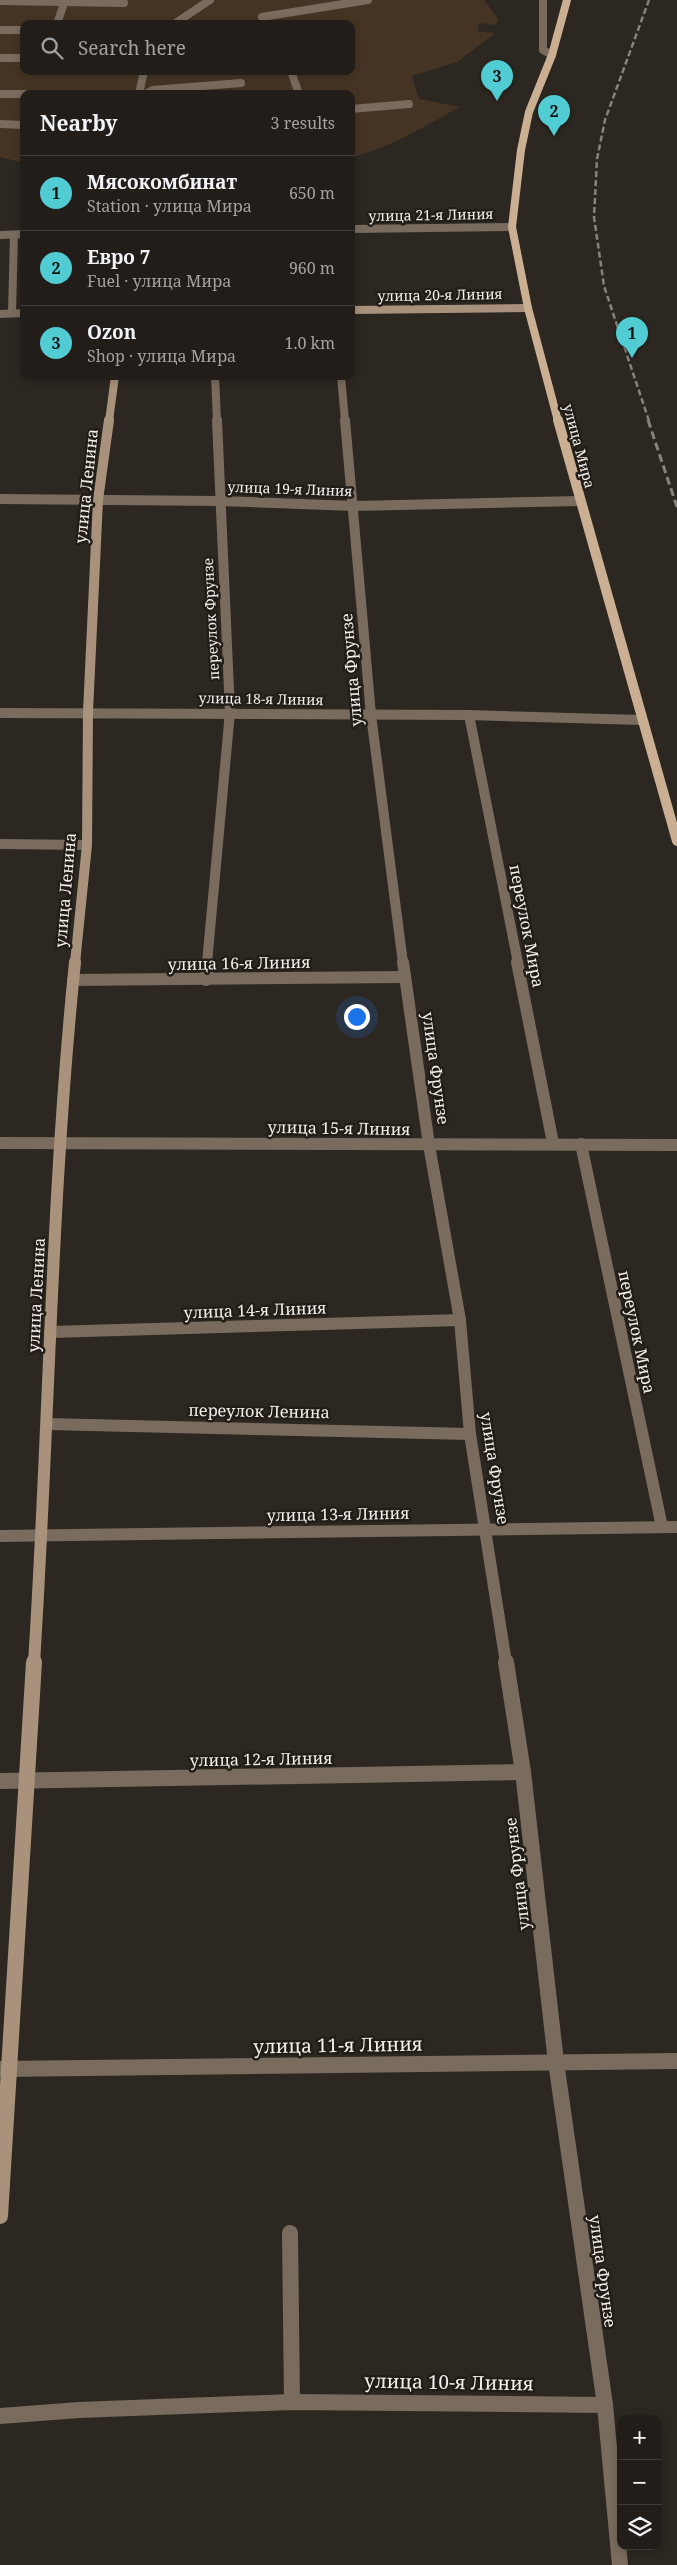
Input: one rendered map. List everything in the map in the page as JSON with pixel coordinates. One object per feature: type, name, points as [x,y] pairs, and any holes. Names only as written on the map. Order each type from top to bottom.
[{"type":"main road","name":"улица Мира","points":[[567,0],[552,55],[529,112],[521,150],[512,227],[528,308],[580,501],[677,841]]},
{"type":"main road","name":"улица 20-я Линия","points":[[355,310],[528,308]]},
{"type":"main road","name":"улица Ленина","points":[[0,2216],[4,2069],[27,1780],[47,1424],[60,1142],[73,980],[87,845],[88,712],[98,500],[114,380]]},
{"type":"street","points":[[180,20],[210,0]]},
{"type":"street","points":[[264,20],[262,16],[368,0]]},
{"type":"street","points":[[543,0],[542,50],[552,55]]},
{"type":"street","points":[[0,1],[124,3]]},
{"type":"street","points":[[58,20],[64,1]]},
{"type":"street","points":[[0,30],[20,30]]},
{"type":"street","points":[[0,58],[20,58]]},
{"type":"street","points":[[140,90],[143,75]]},
{"type":"street","points":[[292,75],[298,90]]},
{"type":"street","points":[[153,90],[241,83]]},
{"type":"street","points":[[0,94],[20,94]]},
{"type":"street","points":[[355,109],[408,104]]},
{"type":"street","points":[[0,124],[20,125]]},
{"type":"street","name":"улица 21-я Линия","points":[[355,229],[512,227]]},
{"type":"street","points":[[0,235],[20,234]]},
{"type":"street","points":[[12,313],[14,235]]},
{"type":"street","points":[[0,314],[20,313]]},
{"type":"street","name":"переулок Фрунзе","points":[[206,980],[230,712],[219,501],[216,380]]},
{"type":"street","name":"улица Фрунзе","points":[[341,380],[371,715],[429,1145],[460,1320],[470,1434],[487,1530],[523,1772],[556,2062],[605,2405],[620,2565]]},
{"type":"street","name":"улица 19-я Линия","points":[[0,499],[219,501],[354,506],[580,501]]},
{"type":"street","name":"улица 18-я Линия","points":[[0,713],[230,712],[469,715],[642,720]]},
{"type":"street","name":"переулок Мира","points":[[469,715],[553,1143]]},
{"type":"street","points":[[0,844],[87,845]]},
{"type":"street","name":"улица 16-я Линия","points":[[73,980],[405,977]]},
{"type":"street","name":"улица 15-я Линия","points":[[0,1143],[429,1145],[553,1143],[677,1145]]},
{"type":"street","name":"переулок Мира","points":[[581,1144],[662,1527]]},
{"type":"street","name":"улица 14-я Линия","points":[[50,1332],[460,1320]]},
{"type":"street","name":"переулок Ленина","points":[[47,1424],[470,1434]]},
{"type":"street","name":"улица 13-я Линия","points":[[0,1536],[677,1527]]},
{"type":"street","name":"улица 12-я Линия","points":[[0,1781],[523,1772]]},
{"type":"street","name":"улица 11-я Линия","points":[[4,2069],[677,2061]]},
{"type":"street","points":[[290,2233],[292,2402]]},
{"type":"street","name":"улица 10-я Линия","points":[[0,2416],[79,2410],[292,2402],[605,2405]]},
{"type":"shaded area","points":[[0,0],[484,0],[498,19],[496,25],[479,23],[478,31],[495,33],[457,62],[412,76],[419,99],[460,107],[407,136],[366,153],[355,156],[355,90],[20,90],[20,162],[0,157]]},
{"type":"railway","points":[[649,0],[605,120],[597,159],[594,217],[604,286],[649,421]]},
{"type":"railway","points":[[648,420],[677,507]]},
{"type":"place","name":"Ozon","points":[[497,101]]},
{"type":"place","name":"Евро 7","points":[[554,136]]},
{"type":"place","name":"Мясокомбинат","points":[[632,358]]}]
